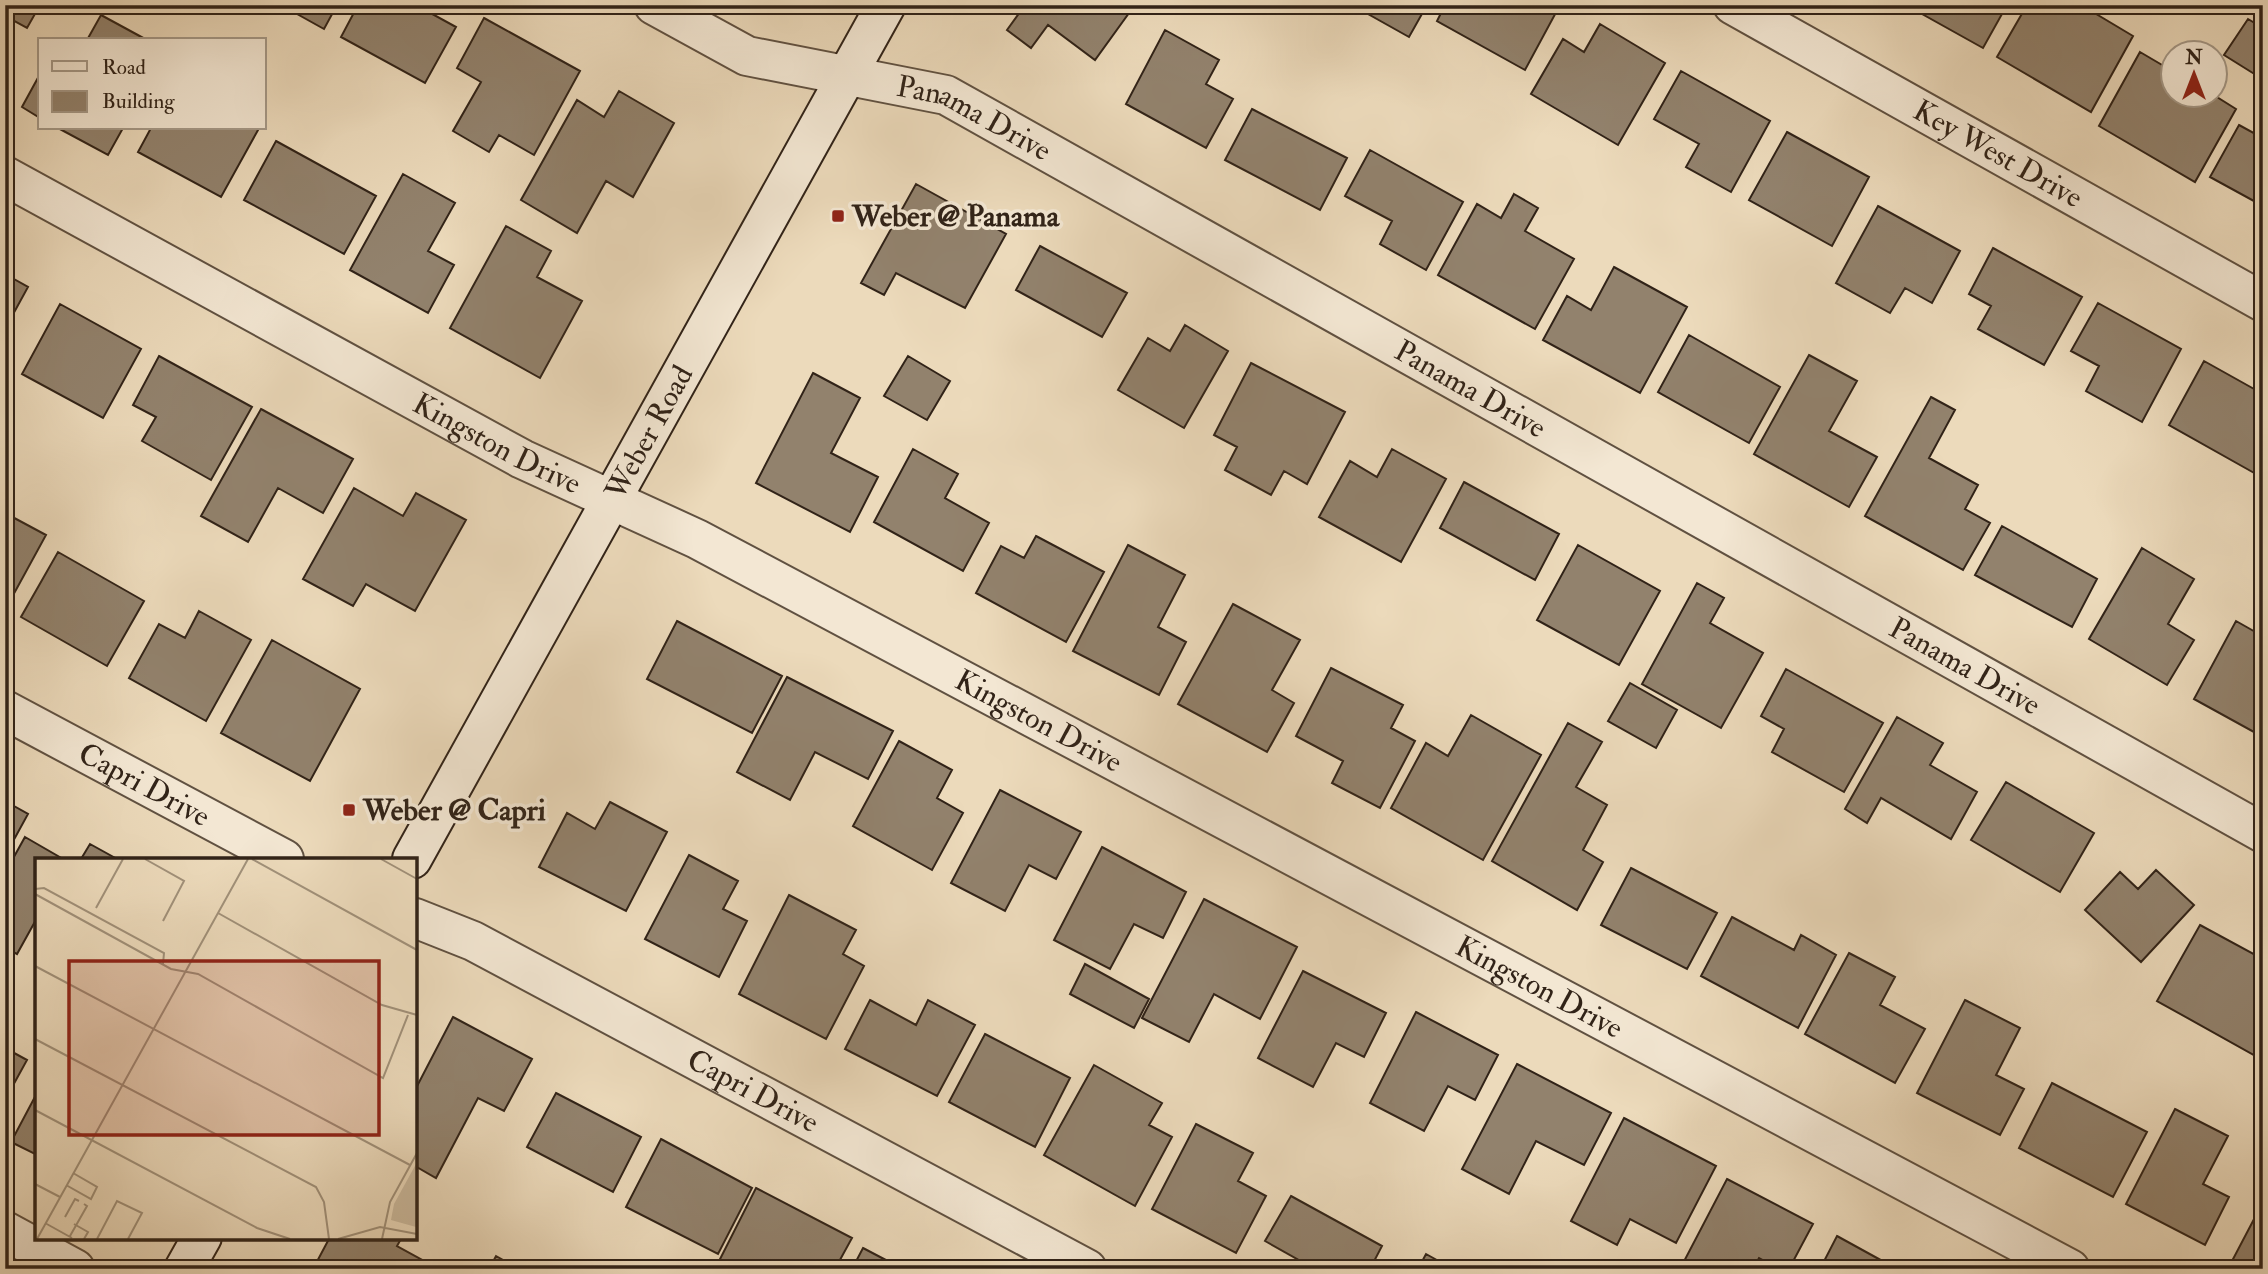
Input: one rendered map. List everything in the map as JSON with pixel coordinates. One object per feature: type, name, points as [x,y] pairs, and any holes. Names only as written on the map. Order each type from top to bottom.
[{"type":"street","name":"Weber Road","points":[[413,858],[886,5]]},
{"type":"street","name":"Key West Drive","points":[[1733,5],[2263,302]]},
{"type":"street","name":"Panama Drive","points":[[677,11],[747,56],[946,95],[2263,833]]},
{"type":"street","name":"Kingston Drive","points":[[5,176],[522,459],[697,539],[2070,1269]]},
{"type":"street","name":"Capri Drive","points":[[5,710],[282,858]]},
{"type":"street","name":"Capri Drive","points":[[416,918],[473,942],[1087,1269]]},
{"type":"street","points":[[5,1231],[75,1269]]},
{"type":"street","points":[[184,1269],[201,1239]]},
{"type":"building","points":[[5,5],[40,5],[27,28],[5,16]]},
{"type":"building","points":[[281,5],[337,5],[324,29]]},
{"type":"building","points":[[358,5],[416,5],[456,27],[425,83],[341,37]]},
{"type":"building","points":[[1025,5],[1118,5],[1129,13],[1095,60],[1048,25],[1031,48],[1007,30]]},
{"type":"building","points":[[1352,5],[1427,5],[1409,37]]},
{"type":"building","points":[[1445,5],[1560,5],[1525,70],[1437,21]]},
{"type":"building","points":[[1906,5],[2007,5],[1983,48]]},
{"type":"building","points":[[2027,5],[2081,5],[2133,36],[2091,112],[1997,57]]},
{"type":"building","points":[[101,15],[143,38],[88,38]]},
{"type":"building","points":[[484,18],[580,71],[534,155],[499,135],[489,152],[453,131],[481,82],[457,68]]},
{"type":"building","points":[[2248,19],[2263,28],[2263,65],[2256,75],[2230,59],[2230,46]]},
{"type":"building","points":[[1600,24],[1665,63],[1618,145],[1531,94],[1563,39],[1584,52]]},
{"type":"building","points":[[1165,30],[1219,60],[1206,84],[1233,99],[1206,148],[1126,104]]},
{"type":"building","points":[[2140,52],[2160,64],[2160,108],[2230,108],[2230,105],[2236,109],[2195,182],[2099,126]]},
{"type":"building","points":[[1681,71],[1770,121],[1731,192],[1686,167],[1699,144],[1654,119]]},
{"type":"building","points":[[38,78],[38,117],[22,107]]},
{"type":"building","points":[[619,91],[674,123],[633,197],[606,181],[577,233],[521,200],[577,100],[604,117]]},
{"type":"building","points":[[1252,109],[1347,158],[1320,210],[1225,160]]},
{"type":"building","points":[[2239,125],[2263,138],[2263,206],[2210,177]]},
{"type":"building","points":[[62,130],[122,130],[108,155]]},
{"type":"building","points":[[150,130],[258,130],[221,197],[138,152]]},
{"type":"building","points":[[1787,132],[1869,177],[1832,246],[1749,200]]},
{"type":"building","points":[[276,141],[376,196],[344,254],[244,200]]},
{"type":"building","points":[[1370,150],[1463,202],[1426,270],[1380,244],[1392,221],[1345,196]]},
{"type":"building","points":[[403,174],[455,203],[428,251],[454,265],[428,313],[350,270]]},
{"type":"building","points":[[916,184],[1006,234],[965,308],[896,273],[884,295],[861,283]]},
{"type":"building","points":[[1514,194],[1538,208],[1525,231],[1574,259],[1535,329],[1438,275],[1477,204],[1501,218]]},
{"type":"building","points":[[1878,206],[1960,251],[1932,303],[1905,288],[1890,313],[1836,283]]},
{"type":"building","points":[[506,226],[551,251],[537,277],[582,301],[540,378],[450,328]]},
{"type":"building","points":[[1040,246],[1127,293],[1102,337],[1016,290]]},
{"type":"building","points":[[1993,248],[2082,297],[2044,365],[1978,329],[1991,306],[1969,294]]},
{"type":"building","points":[[1614,267],[1687,307],[1640,393],[1543,340],[1567,296],[1591,310]]},
{"type":"building","points":[[5,274],[28,287],[5,329]]},
{"type":"building","points":[[2098,303],[2181,349],[2142,422],[2086,391],[2099,366],[2071,351]]},
{"type":"building","points":[[60,304],[141,349],[103,418],[22,374]]},
{"type":"building","points":[[1185,325],[1228,351],[1184,428],[1118,390],[1148,338],[1170,351]]},
{"type":"building","points":[[1689,335],[1780,387],[1749,443],[1658,392]]},
{"type":"building","points":[[1809,355],[1857,381],[1829,431],[1877,457],[1849,507],[1754,454]]},
{"type":"building","points":[[159,356],[252,407],[211,480],[142,441],[156,417],[133,405]]},
{"type":"building","points":[[908,356],[950,381],[927,420],[884,396]]},
{"type":"building","points":[[2204,361],[2263,394],[2263,462],[2256,474],[2169,425]]},
{"type":"building","points":[[1251,363],[1345,412],[1307,484],[1284,471],[1271,495],[1225,470],[1237,447],[1214,435]]},
{"type":"building","points":[[813,373],[860,398],[831,453],[878,477],[850,532],[756,483]]},
{"type":"building","points":[[1931,397],[1955,410],[1929,458],[1978,485],[1965,509],[1990,523],[1963,570],[1865,516]]},
{"type":"building","points":[[261,409],[353,459],[323,513],[278,488],[248,542],[201,516]]},
{"type":"building","points":[[913,449],[958,474],[945,498],[989,523],[963,571],[874,522]]},
{"type":"building","points":[[1392,449],[1446,479],[1401,562],[1319,517],[1350,461],[1377,477]]},
{"type":"building","points":[[1464,482],[1559,534],[1535,580],[1440,528]]},
{"type":"building","points":[[354,488],[403,516],[416,493],[466,520],[415,611],[366,584],[353,606],[303,579]]},
{"type":"building","points":[[5,513],[46,535],[5,610]]},
{"type":"building","points":[[2002,526],[2097,579],[2072,627],[1975,575]]},
{"type":"building","points":[[1036,536],[1104,572],[1066,642],[976,593],[1001,546],[1024,558]]},
{"type":"building","points":[[1128,545],[1185,575],[1158,627],[1186,642],[1159,695],[1073,651]]},
{"type":"building","points":[[1578,545],[1660,591],[1619,665],[1537,620]]},
{"type":"building","points":[[2142,548],[2194,579],[2168,624],[2194,640],[2167,685],[2089,639]]},
{"type":"building","points":[[58,552],[144,601],[107,666],[21,617]]},
{"type":"building","points":[[1697,583],[1724,598],[1710,623],[1763,653],[1721,728],[1642,684]]},
{"type":"building","points":[[1233,604],[1300,640],[1272,690],[1294,703],[1267,752],[1178,704]]},
{"type":"building","points":[[199,611],[251,640],[206,721],[129,678],[159,624],[185,638]]},
{"type":"building","points":[[677,621],[782,676],[752,733],[647,679]]},
{"type":"building","points":[[2236,621],[2259,634],[2263,628],[2263,737],[2194,699]]},
{"type":"building","points":[[272,640],[360,689],[310,781],[221,733]]},
{"type":"building","points":[[1331,668],[1403,705],[1391,728],[1415,741],[1380,808],[1332,783],[1343,761],[1296,736]]},
{"type":"building","points":[[1786,669],[1883,723],[1844,792],[1772,752],[1784,729],[1761,716]]},
{"type":"building","points":[[787,677],[893,731],[868,779],[815,752],[790,800],[737,772]]},
{"type":"building","points":[[1630,683],[1677,710],[1656,748],[1608,721]]},
{"type":"building","points":[[1471,715],[1541,755],[1483,860],[1391,808],[1426,743],[1448,756]]},
{"type":"building","points":[[1897,717],[1943,743],[1930,765],[1977,792],[1951,839],[1881,798],[1867,823],[1845,809]]},
{"type":"building","points":[[1568,723],[1602,742],[1576,787],[1607,805],[1583,850],[1603,862],[1577,910],[1492,861]]},
{"type":"building","points":[[899,741],[952,770],[937,798],[963,813],[932,870],[853,826]]},
{"type":"building","points":[[2006,782],[2094,833],[2060,892],[1971,840]]},
{"type":"building","points":[[1000,790],[1081,832],[1056,879],[1029,865],[1005,911],[951,883]]},
{"type":"building","points":[[5,801],[28,814],[5,856]]},
{"type":"building","points":[[610,802],[667,832],[626,911],[539,867],[567,813],[595,829]]},
{"type":"building","points":[[25,837],[61,858],[35,858],[35,922],[17,954],[5,947],[5,873]]},
{"type":"building","points":[[90,844],[115,858],[82,858]]},
{"type":"building","points":[[1102,847],[1186,892],[1163,938],[1134,924],[1110,969],[1054,940]]},
{"type":"building","points":[[689,855],[738,881],[723,909],[747,921],[719,977],[645,939]]},
{"type":"building","points":[[1631,868],[1717,913],[1687,969],[1601,925]]},
{"type":"building","points":[[2156,870],[2194,905],[2141,962],[2085,910],[2120,872],[2138,889]]},
{"type":"building","points":[[789,895],[856,930],[843,954],[864,966],[826,1039],[739,994]]},
{"type":"building","points":[[1204,899],[1297,947],[1260,1019],[1214,994],[1189,1042],[1142,1018]]},
{"type":"building","points":[[1732,917],[1794,950],[1801,935],[1836,955],[1798,1028],[1701,976]]},
{"type":"building","points":[[2200,925],[2263,959],[2261,1059],[2157,1001]]},
{"type":"building","points":[[1849,953],[1895,977],[1880,1005],[1925,1029],[1895,1083],[1805,1034]]},
{"type":"building","points":[[1085,964],[1149,999],[1134,1028],[1070,994]]},
{"type":"building","points":[[1303,971],[1386,1013],[1364,1057],[1336,1043],[1313,1087],[1258,1058]]},
{"type":"building","points":[[870,1000],[916,1025],[928,1000],[975,1025],[937,1096],[845,1049]]},
{"type":"building","points":[[1965,1000],[2020,1028],[1996,1075],[2024,1089],[2000,1135],[1917,1093]]},
{"type":"building","points":[[1416,1012],[1498,1055],[1475,1100],[1448,1086],[1424,1131],[1370,1103]]},
{"type":"building","points":[[453,1017],[532,1059],[504,1111],[478,1098],[436,1178],[416,1167],[416,1088]]},
{"type":"building","points":[[985,1034],[1070,1078],[1035,1147],[949,1102]]},
{"type":"building","points":[[5,1048],[27,1060],[5,1100]]},
{"type":"building","points":[[1517,1064],[1611,1113],[1584,1165],[1536,1141],[1509,1194],[1462,1169]]},
{"type":"building","points":[[1094,1065],[1162,1103],[1149,1125],[1172,1137],[1135,1206],[1044,1155]]},
{"type":"building","points":[[2052,1083],[2147,1132],[2113,1197],[2019,1148]]},
{"type":"building","points":[[556,1093],[641,1137],[613,1192],[527,1147]]},
{"type":"building","points":[[35,1097],[35,1154],[11,1142]]},
{"type":"building","points":[[2175,1109],[2228,1136],[2203,1184],[2229,1197],[2205,1245],[2126,1204]]},
{"type":"building","points":[[1624,1118],[1716,1166],[1676,1243],[1630,1219],[1617,1245],[1571,1221]]},
{"type":"building","points":[[1196,1124],[1253,1153],[1238,1181],[1266,1196],[1236,1253],[1152,1209]]},
{"type":"building","points":[[661,1139],[752,1188],[718,1254],[626,1207]]},
{"type":"building","points":[[1727,1179],[1813,1224],[1789,1269],[1779,1269],[1759,1258],[1753,1269],[1680,1269]]},
{"type":"building","points":[[756,1188],[852,1238],[835,1269],[715,1269]]},
{"type":"building","points":[[1291,1196],[1382,1246],[1370,1269],[1310,1269],[1311,1267],[1265,1241]]},
{"type":"building","points":[[2263,1202],[2263,1269],[2248,1269],[2232,1261]]},
{"type":"building","points":[[1837,1236],[1897,1269],[1820,1269]]},
{"type":"building","points":[[329,1239],[401,1239],[397,1246],[424,1261],[420,1269],[313,1269]]},
{"type":"building","points":[[863,1248],[903,1269],[852,1269]]},
{"type":"building","points":[[1426,1254],[1453,1269],[1418,1269]]},
{"type":"building","points":[[496,1256],[519,1269],[489,1269]]},
{"type":"place","name":"Weber @ Panama","points":[[838,216]]},
{"type":"place","name":"Weber @ Capri","points":[[349,810]]}]
